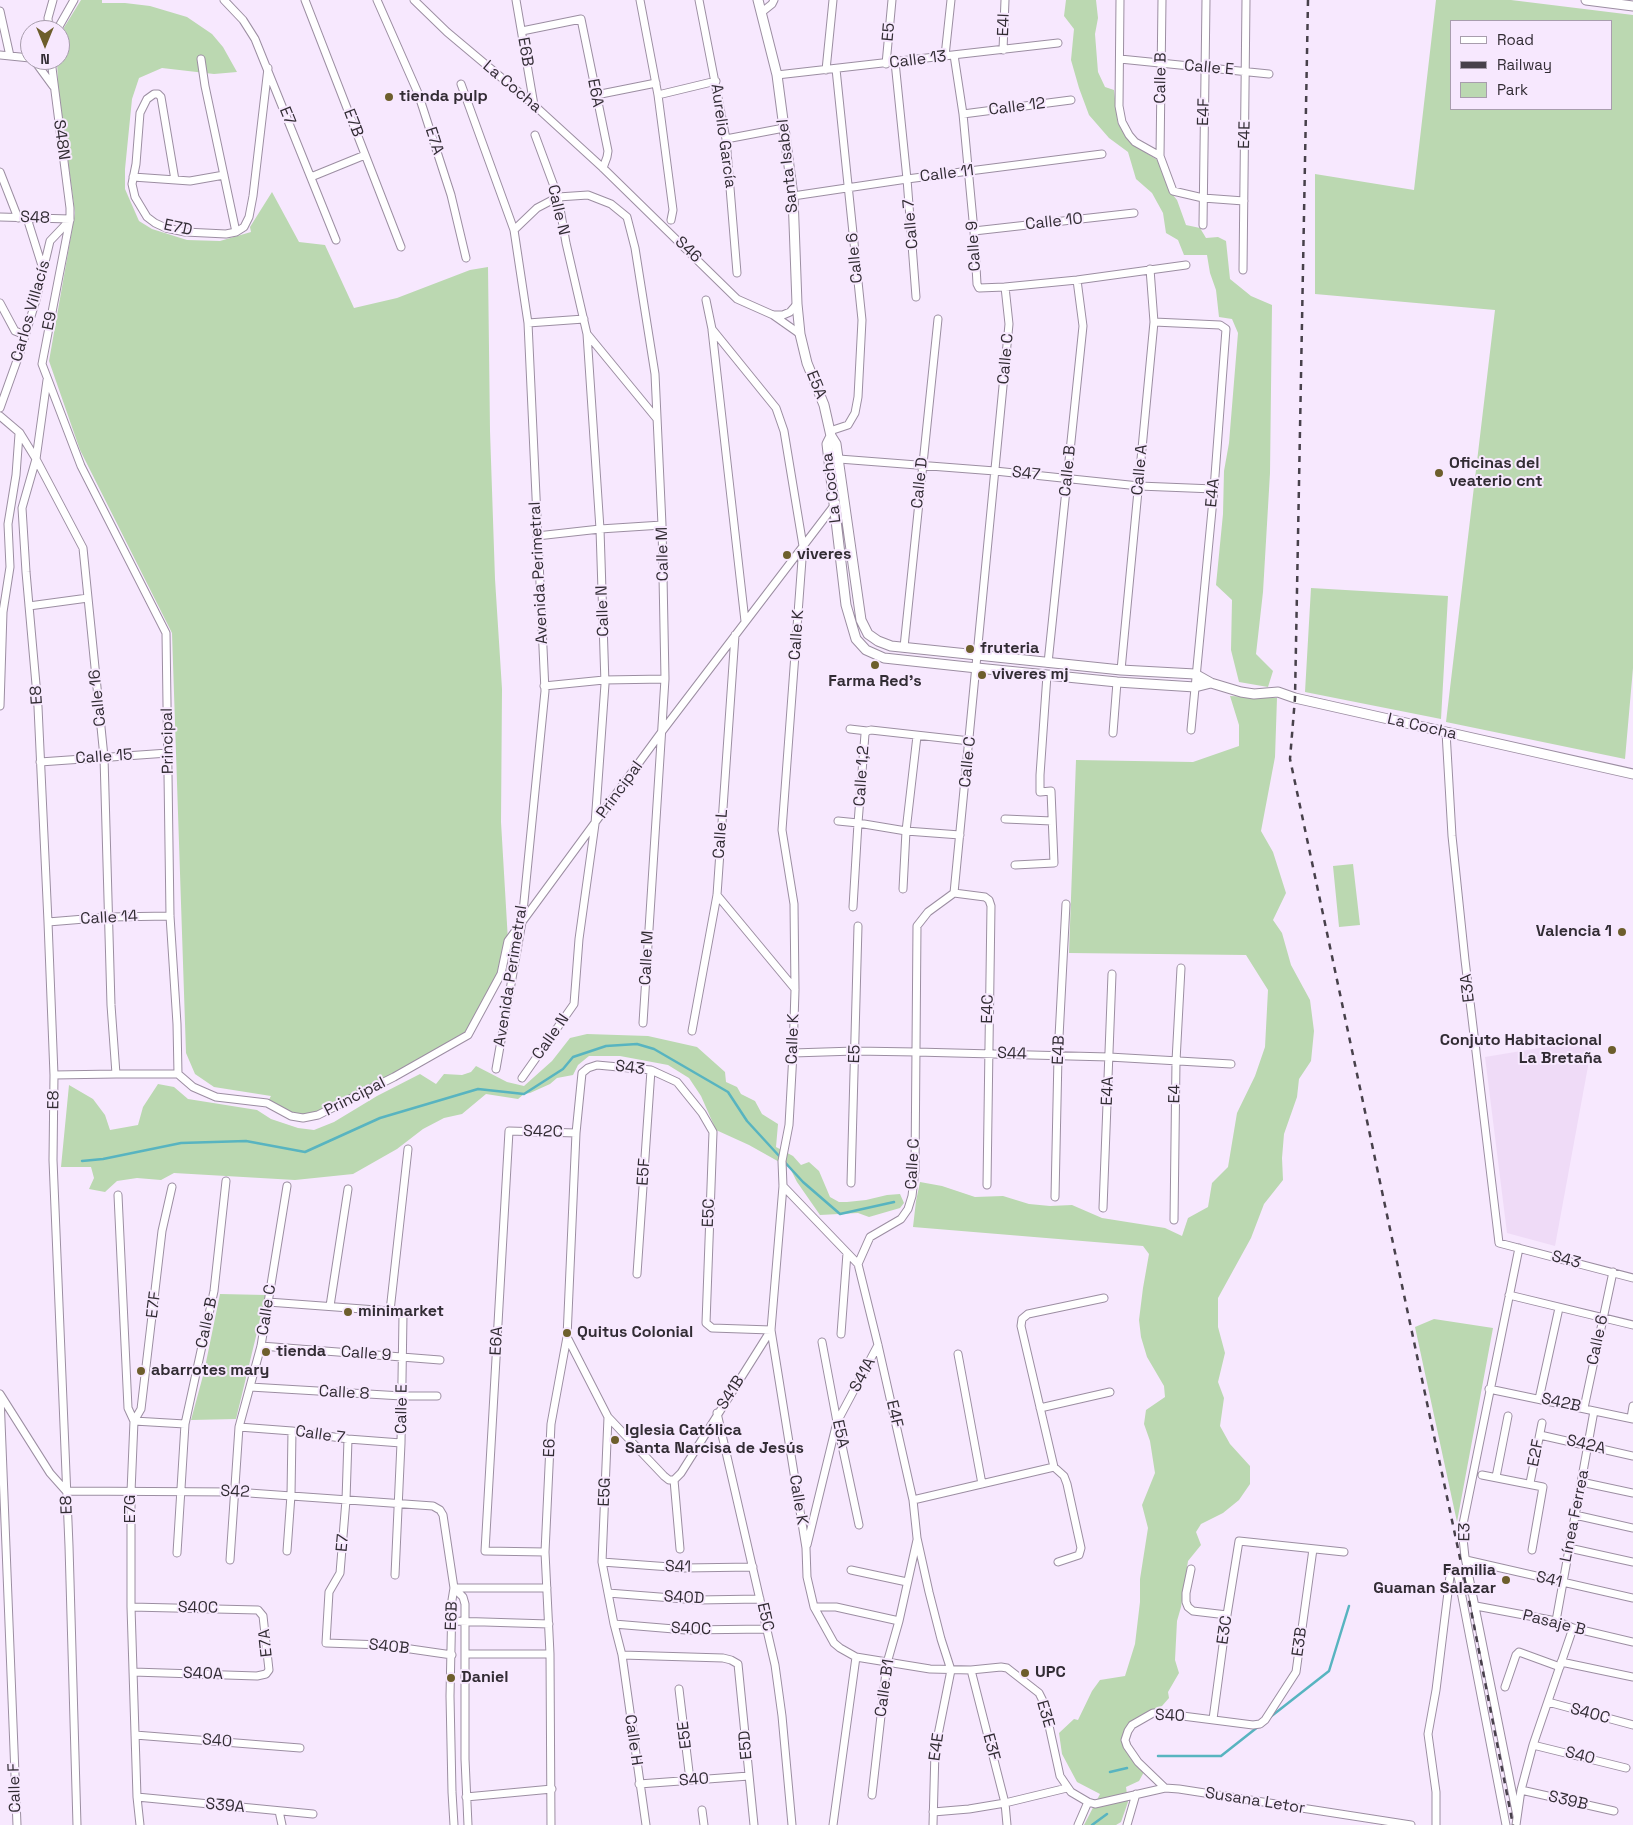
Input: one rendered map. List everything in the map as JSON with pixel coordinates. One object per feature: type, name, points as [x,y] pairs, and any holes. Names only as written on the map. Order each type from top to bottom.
[{"type":"street","points":[[48,20],[52,0]]},
{"type":"street","points":[[62,20],[74,0]]},
{"type":"street","name":"E7","points":[[224,0],[243,20],[256,40],[336,240]]},
{"type":"street","name":"E7B","points":[[305,0],[401,247]]},
{"type":"street","name":"E7A","points":[[377,0],[418,93],[451,195],[466,258]]},
{"type":"street","name":"La Cocha","points":[[414,0],[447,32],[534,105],[610,174]]},
{"type":"street","name":"E6B","points":[[516,0],[534,105]]},
{"type":"street","points":[[640,0],[658,95],[673,210],[671,220]]},
{"type":"street","name":"Aurelio García","points":[[699,0],[726,138],[737,273]]},
{"type":"street","name":"Santa Isabel","points":[[758,0],[777,75],[793,196],[800,334]]},
{"type":"street","points":[[762,12],[770,7],[774,0]]},
{"type":"street","points":[[826,70],[833,0]]},
{"type":"street","name":"E5","points":[[886,64],[892,0]]},
{"type":"street","points":[[945,56],[951,0]]},
{"type":"street","name":"E4I","points":[[1003,50],[1005,0]]},
{"type":"street","points":[[1120,0],[1119,106],[1122,122],[1135,142],[1160,156],[1173,191],[1203,198],[1244,201]]},
{"type":"street","name":"Calle B","points":[[1160,156],[1162,0]]},
{"type":"street","name":"E4F","points":[[1203,225],[1206,0]]},
{"type":"street","name":"E4E","points":[[1243,270],[1246,0]]},
{"type":"street","points":[[1586,0],[1633,6]]},
{"type":"street","points":[[0,11],[10,56]]},
{"type":"street","name":"E6A","points":[[522,31],[581,19],[608,151],[603,168]]},
{"type":"street","name":"Calle 13","points":[[777,75],[836,70],[1058,43]]},
{"type":"street","points":[[0,55],[20,57]]},
{"type":"street","name":"Calle 9","points":[[954,55],[963,114],[974,231],[976,284],[979,288],[1077,280],[1186,265]]},
{"type":"street","points":[[201,59],[236,232],[244,226],[249,217],[268,68]]},
{"type":"street","name":"Calle E","points":[[1120,59],[1269,74]]},
{"type":"street","name":"Calle 7","points":[[895,62],[916,296]]},
{"type":"street","points":[[41,70],[54,88]]},
{"type":"street","name":"S48N","points":[[52,70],[70,199],[70,219]]},
{"type":"street","name":"Calle 6","points":[[830,433],[848,425],[855,413],[858,397],[862,320],[836,70]]},
{"type":"street","points":[[658,95],[716,81]]},
{"type":"street","points":[[596,95],[656,82]]},
{"type":"street","name":"Avenida Perimetral","points":[[461,84],[514,230],[528,323],[544,686],[522,922],[496,1069]]},
{"type":"street","name":"E7D","points":[[175,180],[161,97],[158,94],[154,94],[147,99],[140,113],[138,148],[132,189],[135,197],[147,216],[155,223],[166,228],[185,232],[226,234],[236,232]]},
{"type":"street","name":"Calle 12","points":[[963,114],[1071,100]]},
{"type":"street","points":[[726,138],[784,128]]},
{"type":"street","name":"Calle N","points":[[522,1078],[574,1004],[579,940],[596,824],[604,680],[600,529],[587,334],[566,243],[558,197],[534,135]]},
{"type":"street","name":"Calle 11","points":[[793,196],[848,187],[1102,154]]},
{"type":"street","points":[[311,177],[365,155]]},
{"type":"street","points":[[0,172],[18,218]]},
{"type":"street","name":"S46","points":[[610,174],[738,299],[773,315],[800,334]]},
{"type":"street","points":[[133,177],[198,181],[224,175]]},
{"type":"street","name":"Calle M","points":[[514,230],[538,208],[558,197],[588,195],[612,204],[627,217],[635,248],[655,374],[662,525],[665,679],[643,1023]]},
{"type":"street","name":"Calle 10","points":[[974,231],[1134,213]]},
{"type":"street","name":"S48","points":[[0,217],[70,219]]},
{"type":"street","points":[[27,218],[43,270]]},
{"type":"street","name":"Carlos Villacís","points":[[0,408],[25,335],[50,241],[70,219]]},
{"type":"street","name":"E9","points":[[42,364],[70,219]]},
{"type":"street","name":"Calle A","points":[[1121,670],[1154,322],[1150,269]]},
{"type":"street","name":"Calle B","points":[[1048,663],[1083,326],[1077,280]]},
{"type":"street","name":"Calle C","points":[[858,1264],[870,1237],[901,1219],[908,1208],[912,1196],[915,1170],[917,926],[928,912],[954,893],[1009,324],[1005,287]]},
{"type":"street","name":"Calle K","points":[[706,300],[712,329],[746,621]]},
{"type":"street","points":[[0,303],[15,331],[25,335]]},
{"type":"street","points":[[773,315],[783,315],[790,312],[797,304]]},
{"type":"street","points":[[528,323],[584,319]]},
{"type":"street","name":"Calle D","points":[[904,647],[938,319]]},
{"type":"street","name":"E4A","points":[[1154,322],[1220,325],[1226,329],[1214,489],[1191,730]]},
{"type":"street","name":"Calle K","points":[[712,329],[776,408],[784,431],[803,546],[782,830],[794,904],[795,990],[793,1053],[790,1125],[782,1161],[783,1186],[771,1330],[806,1548],[807,1577],[814,1606],[834,1643],[840,1648],[856,1657],[887,1663],[952,1670]]},
{"type":"street","points":[[587,334],[657,419]]},
{"type":"street","name":"E5A","points":[[800,334],[807,363],[824,405],[830,433]]},
{"type":"street","name":"Principal","points":[[42,364],[81,466],[166,633],[170,916],[177,1024],[178,1074],[193,1087],[216,1097],[267,1103],[291,1116],[303,1118],[318,1115],[394,1077],[468,1035],[501,974],[508,941],[596,824],[663,730],[843,493]]},
{"type":"street","name":"E8","points":[[47,378],[36,459],[22,508],[38,707],[48,922],[54,1075],[53,1160],[77,1825]]},
{"type":"street","name":"Calle 16","points":[[0,416],[20,433],[36,459],[83,548],[104,757],[111,1005],[116,1074]]},
{"type":"street","points":[[0,706],[1,610],[10,567],[8,524],[16,475],[20,433]]},
{"type":"street","name":"La Cocha","points":[[830,433],[836,444],[839,459],[861,620],[868,634],[878,641],[891,646],[1048,663],[1121,670],[1195,674],[1211,683],[1254,694],[1270,692],[1633,774]]},
{"type":"street","name":"La Cocha","points":[[830,433],[827,444],[846,605],[856,639],[866,650],[884,658],[1117,682],[1195,686],[1211,683]]},
{"type":"street","name":"S47","points":[[839,459],[995,470],[1139,486],[1214,489]]},
{"type":"street","points":[[537,536],[662,525]]},
{"type":"street","points":[[29,606],[88,598]]},
{"type":"street","name":"Calle L","points":[[692,1031],[717,895],[735,635]]},
{"type":"street","points":[[1015,865],[1054,863],[1051,791],[1040,792],[1047,674]]},
{"type":"street","points":[[544,686],[604,680],[665,679]]},
{"type":"street","points":[[1113,733],[1117,682]]},
{"type":"street","points":[[850,729],[867,731]]},
{"type":"street","name":"Calle 1,2","points":[[960,835],[858,823],[865,734],[867,731],[970,740]]},
{"type":"street","name":"E3A","points":[[1446,732],[1452,836],[1499,1243]]},
{"type":"street","points":[[903,889],[906,830],[917,736]]},
{"type":"street","name":"Calle 15","points":[[40,762],[168,753]]},
{"type":"street","points":[[1005,819],[1052,821]]},
{"type":"street","points":[[838,821],[858,823],[853,907]]},
{"type":"street","name":"E4C","points":[[954,893],[985,897],[989,900],[991,906],[987,1054],[987,1185]]},
{"type":"street","points":[[717,895],[795,990]]},
{"type":"street","name":"E4B","points":[[1055,1197],[1058,1056],[1066,904]]},
{"type":"street","name":"Calle 14","points":[[48,922],[110,917],[170,916]]},
{"type":"street","name":"E5","points":[[850,1183],[858,926]]},
{"type":"street","name":"E4","points":[[1174,1220],[1176,1060],[1181,968]]},
{"type":"street","name":"E4A","points":[[1104,1208],[1112,974]]},
{"type":"street","name":"S44","points":[[793,1053],[916,1052],[1109,1057],[1230,1064]]},
{"type":"street","name":"S43","points":[[582,1073],[597,1064],[651,1070],[677,1082],[702,1113],[713,1132]]},
{"type":"street","name":"E5F","points":[[637,1274],[651,1070]]},
{"type":"street","name":"E6","points":[[551,1825],[550,1654],[545,1552],[551,1424],[567,1337],[576,1133],[582,1073]]},
{"type":"street","points":[[54,1075],[178,1074]]},
{"type":"street","name":"E6A","points":[[509,1131],[485,1551],[545,1552]]},
{"type":"street","name":"S42C","points":[[509,1131],[576,1133]]},
{"type":"street","name":"E5C","points":[[713,1132],[706,1323],[712,1328],[771,1330]]},
{"type":"street","points":[[268,1302],[390,1311],[408,1149]]},
{"type":"street","name":"Calle B","points":[[177,1553],[185,1424],[214,1291],[226,1181]]},
{"type":"street","name":"Calle C","points":[[230,1560],[239,1427],[261,1346],[287,1186]]},
{"type":"street","points":[[783,1186],[846,1254],[858,1264]]},
{"type":"street","name":"E7F","points":[[134,1422],[141,1409],[162,1231],[172,1187]]},
{"type":"street","points":[[330,1306],[348,1189]]},
{"type":"street","name":"E7G","points":[[118,1195],[128,1408],[134,1422],[131,1492],[131,1607],[137,1798],[140,1825]]},
{"type":"street","name":"S43","points":[[1499,1243],[1633,1278]]},
{"type":"street","name":"E3","points":[[1517,1816],[1466,1560],[1462,1530],[1519,1248]]},
{"type":"street","points":[[841,1334],[846,1254]]},
{"type":"street","name":"E4F","points":[[858,1264],[913,1500],[918,1538],[941,1639],[952,1670]]},
{"type":"street","name":"Calle 6","points":[[1584,1408],[1612,1272]]},
{"type":"street","points":[[1508,1296],[1633,1325]]},
{"type":"street","points":[[1058,1562],[1078,1555],[1081,1548],[1067,1484],[1064,1476],[1054,1466],[1021,1326],[1022,1318],[1028,1314],[1104,1298]]},
{"type":"street","points":[[1539,1399],[1559,1308]]},
{"type":"street","name":"Calle E","points":[[390,1311],[403,1315],[401,1443],[395,1574]]},
{"type":"street","name":"S41B","points":[[674,1480],[681,1473],[771,1330]]},
{"type":"street","name":"E5G","points":[[567,1337],[608,1417],[602,1562],[622,1655]]},
{"type":"street","name":"E5A","points":[[822,1342],[859,1525]]},
{"type":"street","name":"S41A","points":[[806,1548],[837,1422],[878,1345]]},
{"type":"street","name":"Calle 9","points":[[261,1346],[440,1360]]},
{"type":"street","points":[[958,1354],[982,1484]]},
{"type":"street","name":"Calle 8","points":[[250,1387],[402,1396],[438,1396]]},
{"type":"street","name":"S42B","points":[[1489,1389],[1632,1418]]},
{"type":"street","points":[[1040,1408],[1110,1392]]},
{"type":"street","points":[[0,1393],[50,1473],[66,1491]]},
{"type":"street","name":"Calle F","points":[[0,1393],[17,1825]]},
{"type":"street","points":[[1632,1418],[1633,1406]]},
{"type":"street","name":"Línea Ferrea","points":[[1556,1621],[1594,1410]]},
{"type":"street","name":"E5C","points":[[718,1413],[775,1665],[782,1716],[792,1825]]},
{"type":"street","points":[[1496,1478],[1508,1416]]},
{"type":"street","points":[[608,1417],[668,1480],[674,1480],[680,1549]]},
{"type":"street","points":[[134,1422],[185,1424]]},
{"type":"street","name":"E2F","points":[[1530,1484],[1542,1423]]},
{"type":"street","name":"Calle 7","points":[[239,1427],[401,1443]]},
{"type":"street","points":[[287,1551],[291,1495],[292,1431]]},
{"type":"street","name":"S42A","points":[[1540,1435],[1633,1456]]},
{"type":"street","name":"E7","points":[[326,1643],[329,1594],[340,1575],[346,1500],[348,1439]]},
{"type":"street","points":[[913,1500],[1054,1466]]},
{"type":"street","points":[[1482,1474],[1541,1485],[1543,1489],[1532,1550]]},
{"type":"street","points":[[1581,1482],[1633,1493]]},
{"type":"street","name":"S42","points":[[66,1491],[131,1492],[180,1490],[235,1492],[433,1506],[440,1510],[443,1515],[454,1588]]},
{"type":"street","points":[[1575,1515],[1633,1528]]},
{"type":"street","name":"Calle B1","points":[[872,1795],[887,1663],[918,1538]]},
{"type":"street","name":"E3C","points":[[1213,1719],[1239,1541],[1313,1549]]},
{"type":"street","points":[[1569,1548],[1633,1562]]},
{"type":"street","points":[[1313,1549],[1344,1552]]},
{"type":"street","name":"E3B","points":[[1260,1724],[1265,1720],[1296,1672],[1313,1549]]},
{"type":"street","name":"S41","points":[[1466,1560],[1633,1598]]},
{"type":"street","name":"S41","points":[[602,1562],[684,1568],[753,1567]]},
{"type":"street","points":[[1191,1569],[1186,1593],[1188,1607],[1193,1611],[1227,1615]]},
{"type":"street","points":[[851,1570],[907,1582]]},
{"type":"street","points":[[1436,1825],[1436,1792],[1428,1734],[1436,1690],[1450,1576],[1454,1572],[1458,1576],[1506,1825]]},
{"type":"street","points":[[454,1588],[547,1588]]},
{"type":"street","name":"E6B","points":[[454,1588],[450,1696],[454,1825]]},
{"type":"street","name":"E6B","points":[[454,1588],[464,1600],[466,1622],[465,1759],[468,1825]]},
{"type":"street","name":"S40D","points":[[608,1593],[698,1600],[760,1599]]},
{"type":"street","points":[[814,1606],[836,1607],[899,1620]]},
{"type":"street","name":"Pasaje B","points":[[1476,1606],[1556,1621],[1573,1628],[1633,1642]]},
{"type":"street","name":"S40C","points":[[131,1607],[254,1609],[261,1612],[263,1616]]},
{"type":"street","name":"E7A","points":[[263,1616],[269,1670]]},
{"type":"street","points":[[452,1621],[549,1624]]},
{"type":"street","name":"S40C","points":[[614,1624],[692,1630],[768,1629]]},
{"type":"street","points":[[1516,1825],[1521,1790],[1533,1745],[1573,1628]]},
{"type":"street","name":"S40B","points":[[326,1643],[383,1645],[452,1655]]},
{"type":"street","points":[[1505,1687],[1516,1655],[1519,1652],[1560,1664],[1633,1677]]},
{"type":"street","points":[[466,1654],[550,1654]]},
{"type":"street","name":"E5D","points":[[622,1655],[728,1659],[737,1663],[739,1666],[754,1825]]},
{"type":"street","name":"Calle H","points":[[622,1655],[646,1825]]},
{"type":"street","points":[[833,1825],[856,1657]]},
{"type":"street","name":"E3E","points":[[952,1670],[1004,1667],[1039,1693],[1044,1703],[1060,1776],[1074,1795],[1091,1803]]},
{"type":"street","name":"S40A","points":[[134,1672],[257,1676],[266,1674],[269,1670]]},
{"type":"street","name":"E4E","points":[[933,1825],[935,1750],[952,1670]]},
{"type":"street","name":"E3F","points":[[970,1670],[1005,1803],[1007,1825]]},
{"type":"street","name":"E5E","points":[[679,1689],[690,1780]]},
{"type":"street","name":"S40C","points":[[1548,1702],[1633,1725]]},
{"type":"street","name":"S40","points":[[1165,1788],[1138,1762],[1127,1746],[1125,1740],[1132,1725],[1153,1713],[1253,1725],[1260,1724]]},
{"type":"street","name":"S40","points":[[135,1735],[300,1748]]},
{"type":"street","name":"S40","points":[[1533,1745],[1626,1768]]},
{"type":"street","points":[[451,1760],[465,1759]]},
{"type":"street","name":"S40","points":[[639,1784],[749,1776]]},
{"type":"street","points":[[466,1797],[552,1788]]},
{"type":"street","points":[[933,1812],[1005,1803],[1067,1788]]},
{"type":"street","name":"Susana Letor","points":[[1091,1803],[1165,1788],[1178,1788],[1371,1822],[1411,1825]]},
{"type":"street","name":"S39B","points":[[1521,1790],[1614,1811]]},
{"type":"street","points":[[1127,1825],[1133,1795]]},
{"type":"street","name":"S39A","points":[[137,1798],[313,1814]]},
{"type":"street","points":[[1078,1825],[1091,1803]]},
{"type":"street","points":[[702,1810],[704,1825]]},
{"type":"street","points":[[280,1811],[282,1825]]},
{"type":"shaded area","points":[[1593,1039],[1555,1246],[1507,1233],[1485,1057]]},
{"type":"green space","points":[[81,0],[102,0],[102,3],[150,6],[187,17],[212,34],[223,47],[237,72],[214,74],[162,68],[139,78],[132,99],[125,169],[125,189],[139,221],[152,229],[187,240],[220,241],[251,232],[250,227],[272,192],[299,242],[325,245],[354,308],[397,298],[470,270],[488,267],[490,431],[495,579],[502,689],[501,822],[508,941],[501,974],[468,1035],[394,1077],[303,1118],[267,1103],[271,1096],[214,1087],[195,1074],[186,1053],[172,633],[80,450],[49,361],[75,213],[57,70],[70,70],[69,20]]},
{"type":"green space","points":[[1066,0],[1096,0],[1098,18],[1095,34],[1098,72],[1105,87],[1114,90],[1118,124],[1125,135],[1132,144],[1159,161],[1168,189],[1177,200],[1186,225],[1200,228],[1206,238],[1218,237],[1226,241],[1230,279],[1251,296],[1272,305],[1270,473],[1263,592],[1256,654],[1273,671],[1268,687],[1239,682],[1231,650],[1232,600],[1216,585],[1223,514],[1224,471],[1229,443],[1238,333],[1232,319],[1219,317],[1216,290],[1210,273],[1207,255],[1184,255],[1178,240],[1166,233],[1163,213],[1152,193],[1136,179],[1128,152],[1109,138],[1089,115],[1071,60],[1074,29],[1064,16]]},
{"type":"green space","points":[[1436,0],[1511,0],[1633,15],[1633,668],[1625,759],[1446,722],[1495,310],[1315,294],[1315,174],[1414,190]]},
{"type":"green space","points":[[1311,588],[1448,596],[1441,719],[1305,692]]},
{"type":"green space","points":[[1230,696],[1277,698],[1275,757],[1261,831],[1273,852],[1286,893],[1273,920],[1282,933],[1291,965],[1310,1000],[1314,1031],[1311,1061],[1299,1079],[1297,1097],[1284,1134],[1283,1180],[1264,1204],[1251,1238],[1218,1298],[1218,1327],[1225,1353],[1218,1382],[1224,1398],[1220,1426],[1230,1444],[1250,1466],[1250,1484],[1239,1500],[1223,1513],[1201,1524],[1196,1532],[1201,1545],[1188,1561],[1177,1621],[1175,1660],[1179,1673],[1168,1692],[1169,1698],[1162,1706],[1130,1722],[1122,1736],[1125,1746],[1144,1772],[1139,1781],[1126,1787],[1128,1802],[1121,1822],[1116,1825],[1084,1825],[1100,1794],[1077,1782],[1062,1754],[1059,1733],[1074,1719],[1078,1720],[1092,1691],[1100,1680],[1125,1676],[1135,1644],[1140,1602],[1140,1579],[1148,1528],[1142,1505],[1155,1473],[1150,1441],[1144,1424],[1146,1410],[1165,1397],[1164,1386],[1147,1357],[1141,1337],[1139,1320],[1149,1254],[1143,1246],[913,1227],[916,1201],[920,1182],[942,1186],[975,1197],[1003,1196],[1029,1204],[1050,1206],[1072,1205],[1102,1218],[1165,1228],[1182,1236],[1188,1218],[1208,1207],[1212,1183],[1228,1167],[1237,1113],[1255,1076],[1265,1047],[1268,990],[1246,955],[1069,953],[1076,760],[1193,762],[1239,746],[1239,725]]},
{"type":"green space","points":[[1353,864],[1360,925],[1339,927],[1333,866]]},
{"type":"green space","points":[[587,1034],[648,1036],[697,1047],[725,1072],[726,1082],[737,1087],[741,1094],[755,1101],[762,1114],[778,1124],[776,1147],[793,1156],[801,1165],[809,1162],[819,1171],[830,1197],[839,1202],[847,1202],[900,1194],[904,1203],[900,1208],[869,1217],[858,1213],[820,1215],[797,1182],[790,1168],[749,1145],[716,1130],[701,1096],[689,1078],[668,1065],[620,1056],[589,1056],[578,1065],[573,1075],[557,1078],[550,1084],[524,1094],[518,1099],[486,1094],[462,1114],[444,1118],[423,1129],[397,1149],[353,1174],[295,1180],[174,1173],[161,1180],[137,1178],[117,1181],[105,1192],[89,1189],[94,1178],[91,1167],[61,1167],[69,1085],[93,1099],[105,1115],[110,1130],[138,1125],[143,1107],[158,1084],[174,1087],[188,1099],[257,1110],[271,1119],[298,1128],[314,1130],[334,1122],[377,1096],[420,1074],[436,1084],[444,1074],[462,1075],[471,1072],[476,1066],[507,1082],[524,1086],[552,1061],[570,1038]]},
{"type":"green space","points":[[220,1294],[266,1295],[236,1419],[191,1420],[204,1372]]},
{"type":"green space","points":[[1434,1319],[1493,1328],[1457,1522],[1415,1327]]},
{"type":"waterway","points":[[82,1161],[103,1159],[181,1143],[246,1141],[305,1152],[380,1118],[478,1089],[524,1094],[563,1069],[573,1057],[606,1046],[637,1044],[654,1049],[728,1092],[747,1121],[803,1182],[840,1214],[894,1202]]},
{"type":"waterway","points":[[1269,1718],[1329,1671],[1349,1606]]},
{"type":"waterway","points":[[1158,1756],[1221,1756],[1259,1726]]},
{"type":"waterway","points":[[1110,1772],[1127,1768]]},
{"type":"waterway","points":[[1092,1825],[1107,1814]]},
{"type":"railway","points":[[1308,0],[1295,698],[1290,759],[1470,1605],[1513,1825]]},
{"type":"place","name":"tienda pulp","points":[[389,97]]},
{"type":"place","name":"Oficinas del veaterio cnt","points":[[1439,473]]},
{"type":"place","name":"viveres","points":[[787,555]]},
{"type":"place","name":"fruteria","points":[[970,649]]},
{"type":"place","name":"Farma Red's","points":[[875,665]]},
{"type":"place","name":"viveres mj","points":[[982,675]]},
{"type":"place","name":"Valencia 1","points":[[1622,932]]},
{"type":"place","name":"Conjuto Habitacional La Bretaña","points":[[1612,1050]]},
{"type":"place","name":"minimarket","points":[[348,1312]]},
{"type":"place","name":"Quitus Colonial","points":[[567,1333]]},
{"type":"place","name":"tienda","points":[[266,1352]]},
{"type":"place","name":"abarrotes mary","points":[[141,1371]]},
{"type":"place","name":"Iglesia Católica Santa Narcisa de Jesús","points":[[615,1440]]},
{"type":"place","name":"Familia Guaman Salazar","points":[[1506,1580]]},
{"type":"place","name":"UPC","points":[[1025,1673]]},
{"type":"place","name":"Daniel","points":[[451,1678]]}]
